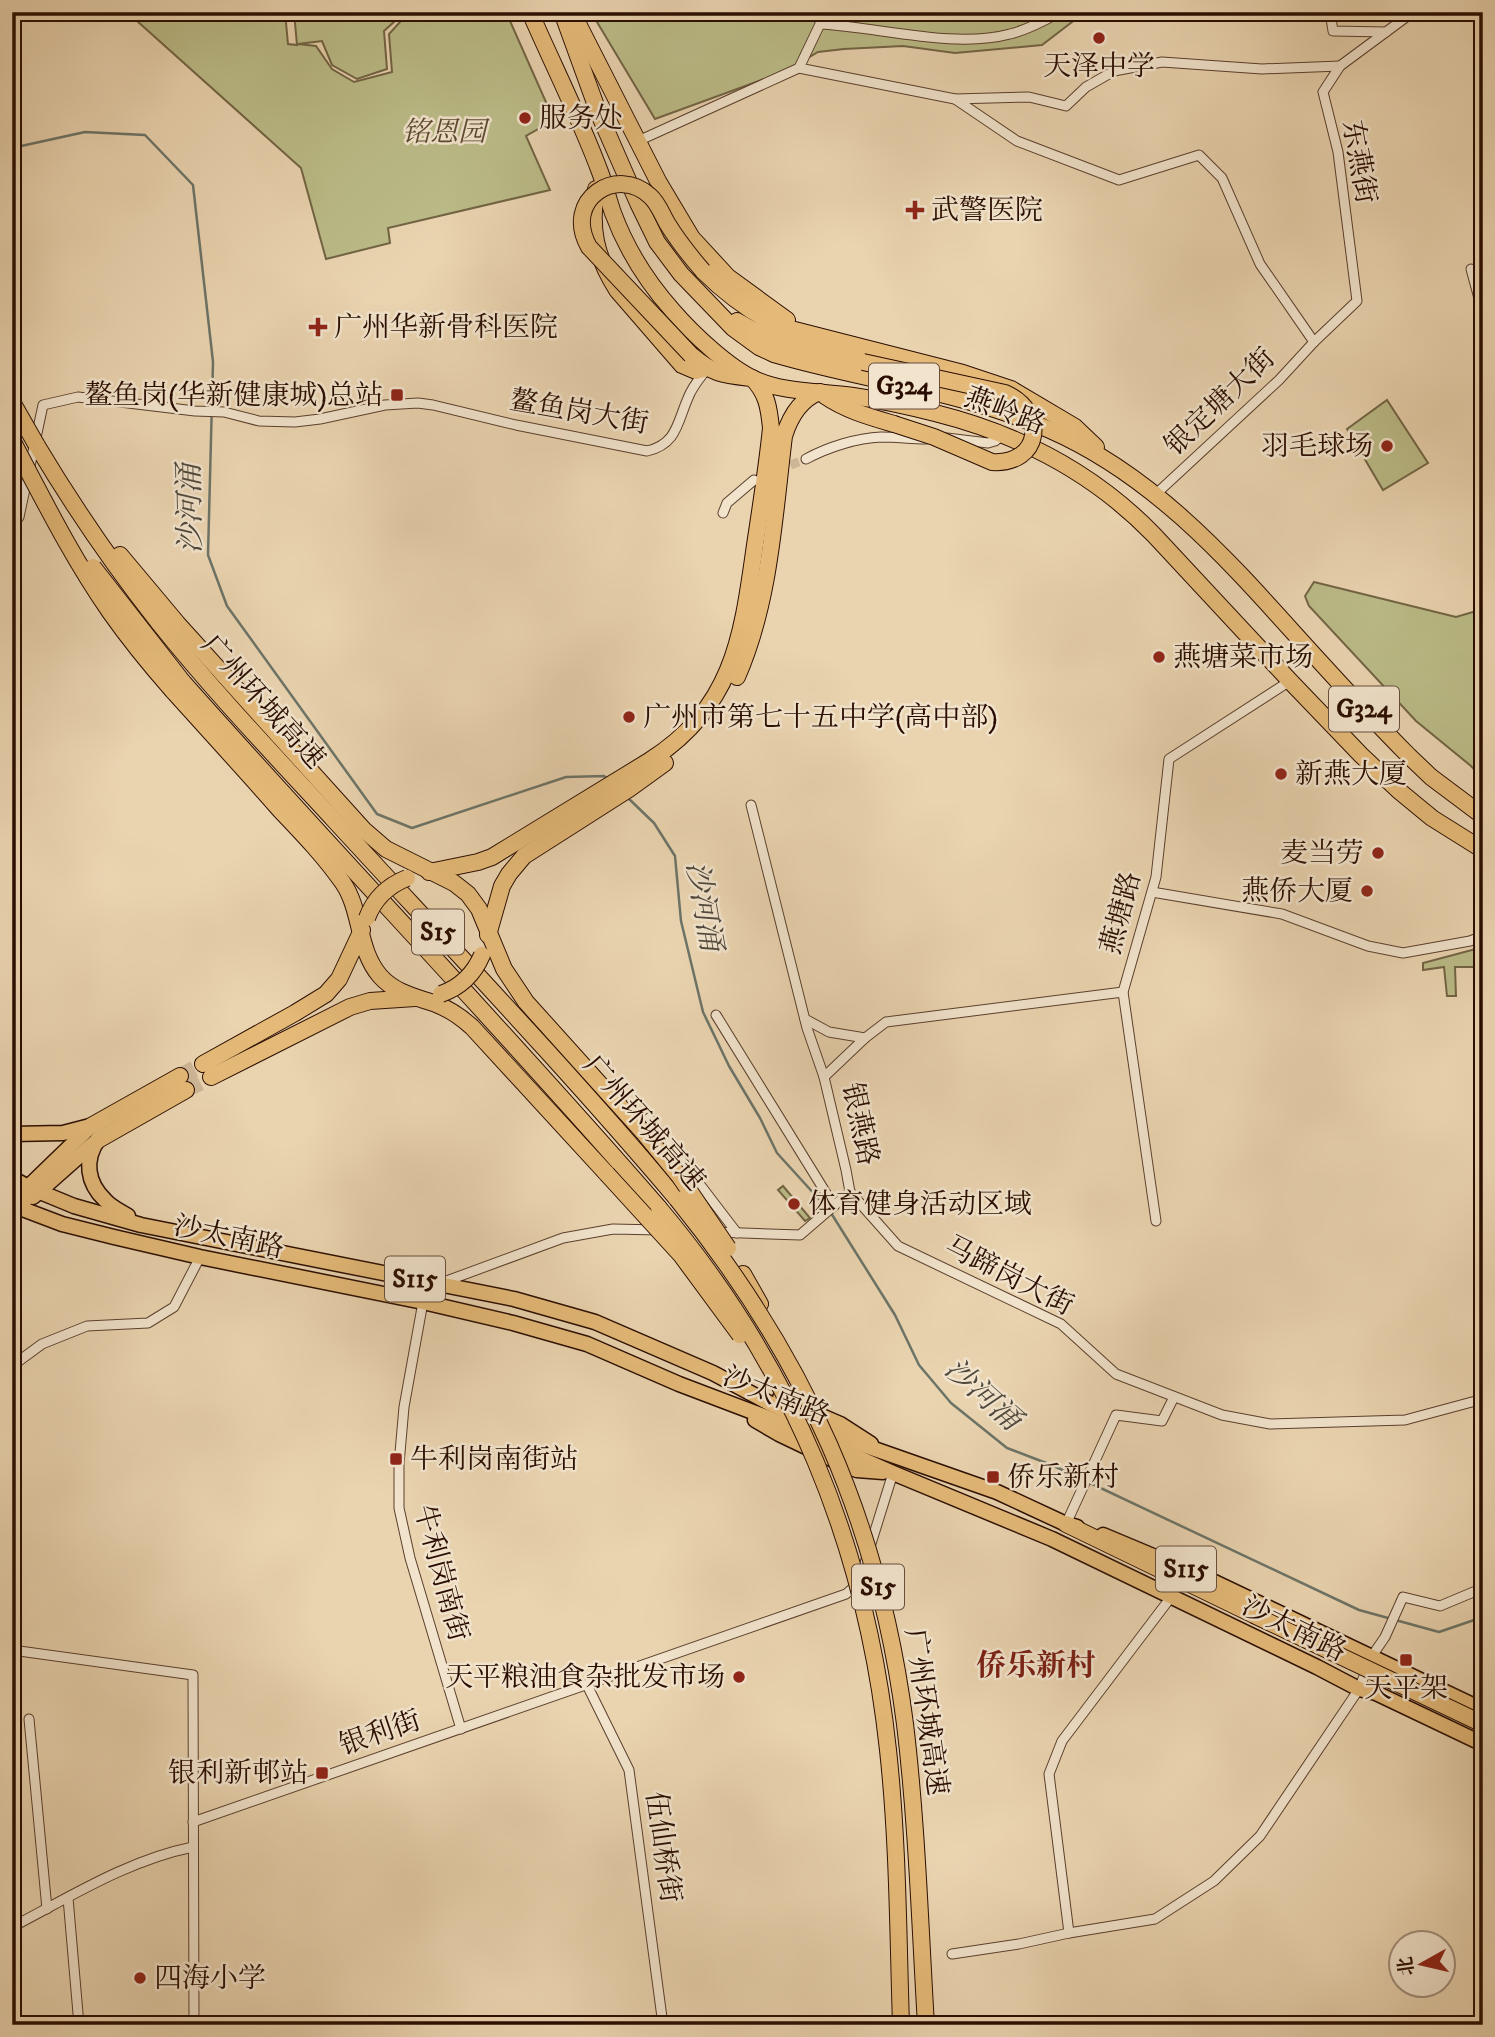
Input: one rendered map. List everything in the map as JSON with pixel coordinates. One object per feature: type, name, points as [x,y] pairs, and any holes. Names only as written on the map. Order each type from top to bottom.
[{"type":"highway","name":"燕岭路","points":[[530,12],[600,172],[623,237],[657,293],[690,329],[752,378],[784,388],[854,396],[936,413],[1016,439],[1065,464],[1100,487],[1154,535],[1290,681],[1398,790],[1432,818],[1483,850]]},
{"type":"highway","name":"燕岭路","points":[[562,12],[599,114],[647,223],[674,266],[733,328],[758,347],[774,354],[992,408],[1050,430],[1107,459],[1156,494],[1200,533],[1400,747],[1431,777],[1480,812]]},
{"type":"highway","points":[[572,12],[681,221],[704,253],[749,294],[792,323],[817,335]]},
{"type":"highway","points":[[600,172],[593,228],[609,277],[617,290],[682,365],[696,371],[707,368]]},
{"type":"highway","points":[[370,1000],[437,1000],[463,982],[482,955],[486,926],[509,874],[524,856],[629,789],[679,752],[702,731],[727,695],[744,660],[758,616],[771,428],[767,399],[752,378],[719,375],[691,355],[589,247],[581,226],[581,218],[586,204],[595,193],[608,187],[623,185],[644,191],[656,203],[679,241],[703,271],[739,303],[779,326],[1011,388],[1075,427],[1107,459]]},
{"type":"highway","points":[[348,960],[361,916],[389,887],[431,871],[492,857],[649,761],[701,718],[723,683],[737,646],[762,549],[787,427],[807,399],[820,392],[835,403],[1002,463],[1011,461],[1026,451],[1031,443],[1034,427],[1028,410],[1014,397],[1005,393],[810,350],[770,338],[710,304]]},
{"type":"highway","name":"广州环城高速","points":[[12,402],[66,493],[160,624],[307,790],[607,1117],[710,1239],[771,1331],[806,1394],[836,1459],[858,1517],[878,1584],[894,1659],[909,1766],[926,2025]]},
{"type":"highway","points":[[13,443],[76,559],[110,613],[164,680],[348,890],[361,916],[371,962]]},
{"type":"highway","name":"广州环城高速","points":[[13,443],[57,516],[105,585],[182,681],[589,1127],[691,1247],[733,1306],[785,1394],[827,1486],[863,1607],[878,1681],[888,1750],[896,1859],[901,2025]]},
{"type":"highway","points":[[36,444],[177,623],[364,830],[400,856],[454,883],[472,899],[505,969],[526,1002],[680,1177],[743,1274],[806,1394]]},
{"type":"highway","points":[[400,856],[431,864],[478,862]]},
{"type":"highway","points":[[407,878],[430,876],[454,883]]},
{"type":"highway","points":[[502,886],[497,931],[505,969]]},
{"type":"highway","points":[[361,916],[360,934],[365,951],[380,976],[414,998]]},
{"type":"highway","points":[[360,934],[339,979],[326,994],[207,1070],[341,1010],[370,1000],[437,1000]]},
{"type":"highway","points":[[399,990],[437,1000],[480,1034],[681,1255],[774,1381],[804,1434]]},
{"type":"highway","points":[[95,1133],[183,1083]]},
{"type":"highway","points":[[1066,1524],[1483,1724]]},
{"type":"main road","points":[[12,1134],[95,1133]]},
{"type":"main road","points":[[17,1207],[95,1133]]},
{"type":"main road","points":[[95,1133],[89,1165],[97,1191],[106,1202],[141,1225]]},
{"type":"main road","name":"沙太南路","points":[[12,1178],[84,1208],[141,1225],[540,1305],[595,1322],[674,1355],[735,1385],[765,1391],[840,1424],[880,1451],[996,1493],[1066,1524],[1094,1531],[1159,1557],[1483,1710]]},
{"type":"main road","name":"沙太南路","points":[[17,1207],[62,1224],[200,1257],[423,1302],[587,1344],[737,1406],[765,1427],[848,1467],[893,1473],[1064,1544],[1359,1689],[1386,1698],[1483,1744]]},
{"type":"main road","points":[[79,1228],[84,1208]]},
{"type":"street","points":[[799,68],[820,24],[961,40],[1011,34],[1060,12]]},
{"type":"street","points":[[1330,12],[1333,31],[1386,32]]},
{"type":"street","name":"东燕街","points":[[1314,342],[1357,301],[1338,152],[1323,92],[1340,66],[1413,12]]},
{"type":"street","points":[[638,141],[799,68],[955,99],[1029,97],[1066,106],[1086,87],[1114,71],[1162,62],[1262,69],[1340,66]]},
{"type":"street","points":[[955,99],[1017,141],[1119,180],[1199,155],[1222,178],[1260,264],[1314,342]]},
{"type":"street","points":[[1471,269],[1483,313]]},
{"type":"street","name":"银定塘大街","points":[[1156,494],[1279,380],[1314,342]]},
{"type":"street","name":"鳌鱼岗大街","points":[[12,524],[19,517],[43,405],[78,397],[224,412],[259,421],[295,422],[399,403],[433,405],[516,425],[647,451],[665,445],[673,435],[694,386],[707,368]]},
{"type":"street","points":[[806,459],[856,440],[878,437],[926,440],[951,438],[988,443],[1003,434]]},
{"type":"street","points":[[723,513],[727,503],[754,480]]},
{"type":"street","name":"燕塘路","points":[[1156,1220],[1123,992],[1156,877],[1169,759],[1290,681]]},
{"type":"street","points":[[751,805],[805,1019],[824,1077]]},
{"type":"street","points":[[1152,892],[1282,914],[1368,946],[1404,953],[1470,941],[1483,936]]},
{"type":"street","name":"银燕路","points":[[439,1284],[563,1238],[590,1232],[637,1229],[800,1235],[850,1192],[824,1077],[886,1022],[1123,992]]},
{"type":"street","points":[[716,1015],[834,1206]]},
{"type":"street","points":[[805,1019],[829,1032],[865,1038]]},
{"type":"street","points":[[649,1118],[737,1233]]},
{"type":"street","name":"马蹄岗大街","points":[[850,1192],[898,1246],[1061,1324],[1116,1374],[1222,1415],[1270,1424],[1405,1420],[1483,1399]]},
{"type":"street","points":[[12,1366],[42,1344],[87,1326],[148,1323],[174,1307],[200,1257]]},
{"type":"street","name":"牛利岗南街","points":[[423,1302],[404,1407],[399,1464],[399,1508],[410,1558],[461,1729]]},
{"type":"street","points":[[1066,1524],[1116,1415],[1162,1422],[1174,1397]]},
{"type":"street","name":"银利街","points":[[193,1822],[846,1594],[855,1587],[860,1578],[893,1473]]},
{"type":"street","points":[[952,1954],[1156,1919],[1214,1881],[1260,1836],[1359,1689],[1372,1656],[1385,1637],[1403,1597],[1440,1606],[1483,1588]]},
{"type":"street","points":[[1069,1933],[1049,1774],[1062,1741],[1168,1601]]},
{"type":"street","points":[[12,1650],[193,1675],[194,2025]]},
{"type":"street","name":"伍仙桥街","points":[[587,1685],[629,1770],[663,2025]]},
{"type":"street","points":[[29,1719],[47,1909]]},
{"type":"street","points":[[12,1927],[128,1867],[168,1852],[193,1847]]},
{"type":"street","points":[[68,1898],[79,2025]]},
{"type":"green space","name":"铭恩园","points":[[127,12],[285,12],[288,44],[297,45],[294,12],[405,12],[384,31],[387,69],[357,79],[332,65],[322,41],[298,44],[316,46],[332,69],[354,82],[392,72],[389,34],[409,12],[506,12],[554,120],[526,136],[550,190],[388,228],[390,243],[326,259],[301,168]]},
{"type":"green space","points":[[591,12],[1085,12],[1042,45],[955,53],[903,46],[818,52],[786,71],[655,119]]},
{"type":"green space","name":"羽毛球场","points":[[1387,400],[1428,463],[1383,490],[1347,429]]},
{"type":"green space","points":[[1314,582],[1456,617],[1483,609],[1483,779],[1416,721],[1309,606],[1305,596]]},
{"type":"green space","points":[[1483,947],[1483,967],[1455,967],[1456,996],[1447,996],[1444,967],[1423,970],[1423,963]]},
{"type":"green space","name":"体育健身活动区域","points":[[783,1186],[810,1218],[805,1221],[778,1190]]},
{"type":"waterway","name":"沙河涌","points":[[12,148],[85,132],[145,135],[193,185],[213,362],[208,555],[227,606],[377,814],[412,828],[566,777],[607,778]]},
{"type":"waterway","name":"沙河涌","points":[[627,797],[654,823],[675,856],[681,921],[703,1012],[729,1066],[777,1153],[827,1208]]},
{"type":"waterway","name":"沙河涌","points":[[831,1213],[895,1315],[919,1365],[951,1403],[1007,1448],[1054,1466],[1359,1610],[1439,1632],[1483,1617]]},
{"type":"tunnel","points":[[778,470],[806,459]]},
{"type":"tunnel","points":[[180,1076],[203,1064]]},
{"type":"tunnel","points":[[186,1090],[211,1077]]},
{"type":"place","name":"天泽中学","points":[[1099,38]]},
{"type":"place","name":"服务处","points":[[525,118]]},
{"type":"place","name":"武警医院","points":[[915,210]]},
{"type":"place","name":"广州华新骨科医院","points":[[318,327]]},
{"type":"place","name":"鳌鱼岗(华新健康城)总站","points":[[397,395]]},
{"type":"place","name":"羽毛球场","points":[[1387,446]]},
{"type":"place","name":"燕塘菜市场","points":[[1159,657]]},
{"type":"place","name":"广州市第七十五中学(高中部)","points":[[629,717]]},
{"type":"place","name":"新燕大厦","points":[[1281,774]]},
{"type":"place","name":"麦当劳","points":[[1378,853]]},
{"type":"place","name":"燕侨大厦","points":[[1367,891]]},
{"type":"place","name":"体育健身活动区域","points":[[794,1204]]},
{"type":"place","name":"牛利岗南街站","points":[[396,1459]]},
{"type":"place","name":"侨乐新村","points":[[993,1477]]},
{"type":"place","name":"天平架","points":[[1406,1660]]},
{"type":"place","name":"天平粮油食杂批发市场","points":[[739,1677]]},
{"type":"place","name":"银利新邨站","points":[[322,1773]]},
{"type":"place","name":"四海小学","points":[[140,1978]]},
{"type":"district","name":"侨乐新村","points":[[1036,1666]]}]
